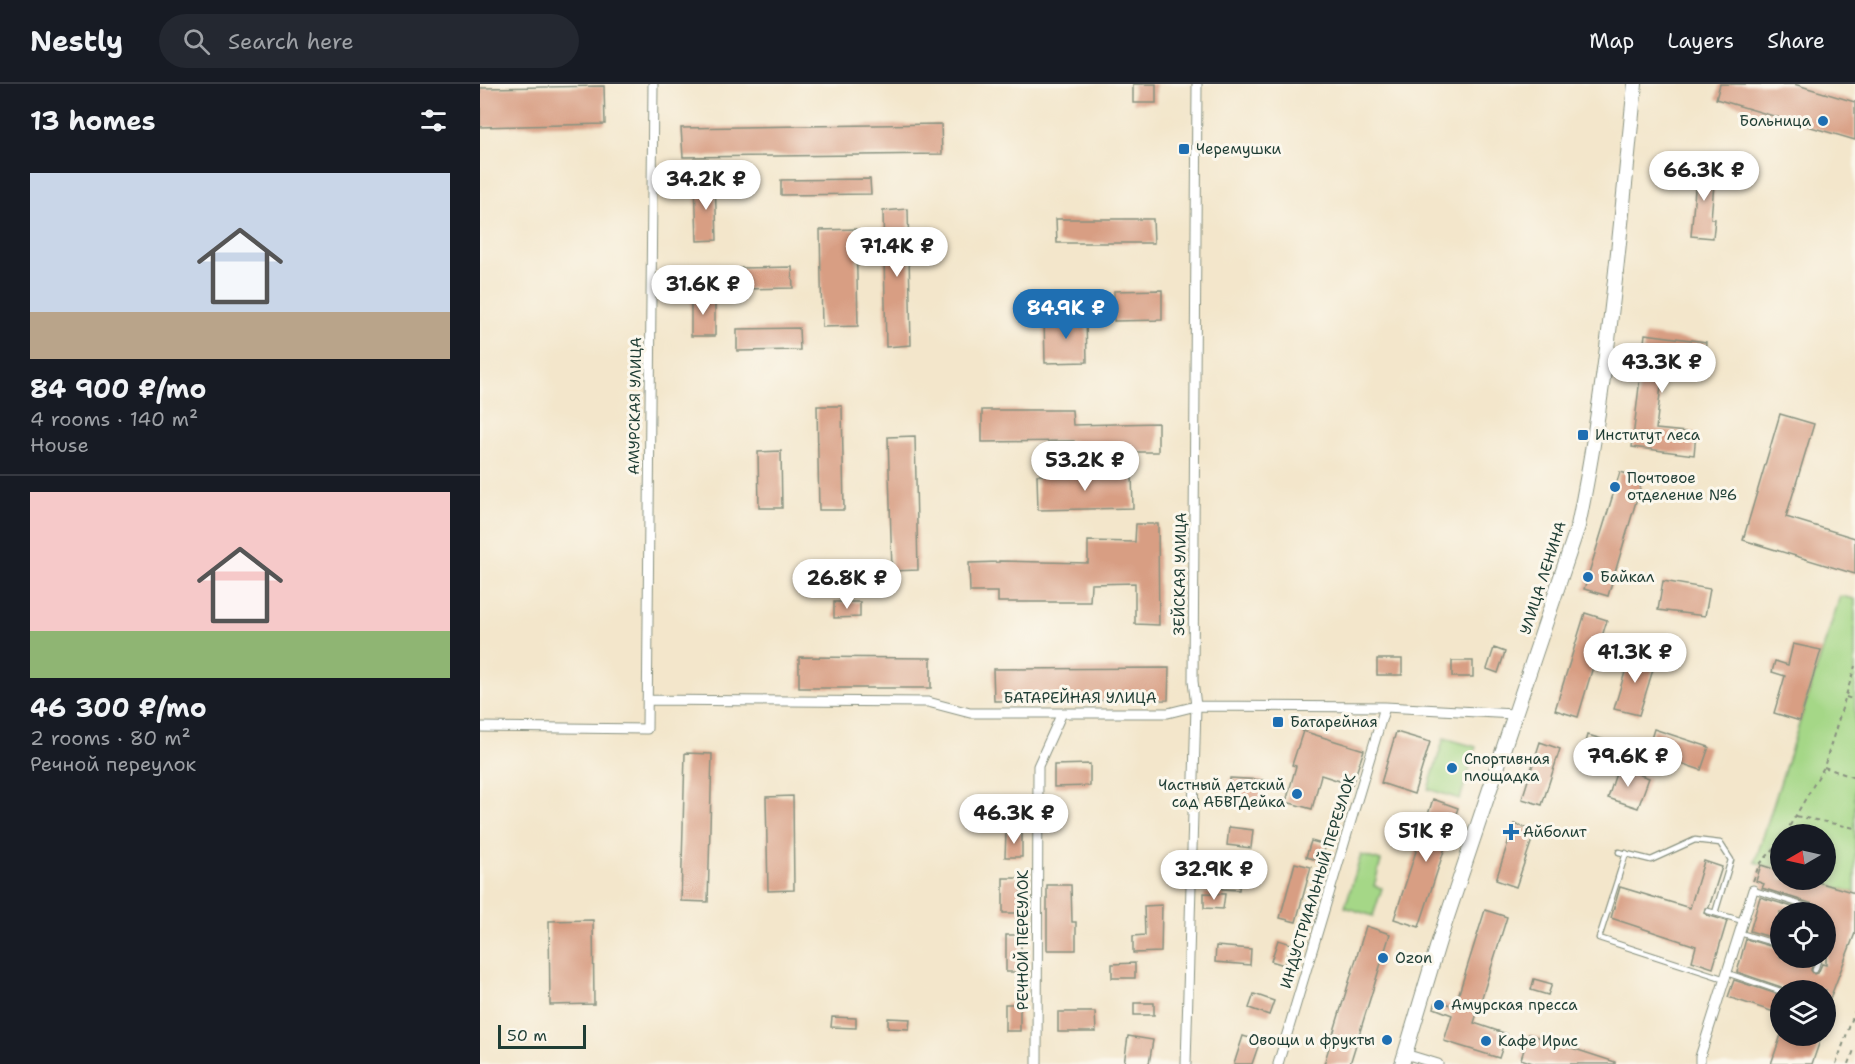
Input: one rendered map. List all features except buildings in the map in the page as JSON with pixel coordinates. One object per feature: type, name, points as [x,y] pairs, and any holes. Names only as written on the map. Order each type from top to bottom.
[{"type":"main road","name":"УЛИЦА ЛЕНИНА","points":[[1404,1059],[1439,941],[1578,526],[1593,455],[1621,224],[1635,84]]},
{"type":"street","name":"АМУРСКАЯ УЛИЦА","points":[[480,727],[647,729],[653,84]]},
{"type":"street","name":"ЗЕЙСКАЯ УЛИЦА","points":[[1186,1064],[1196,706],[1193,681],[1197,84]]},
{"type":"street","name":"БАТАРЕЙНАЯ УЛИЦА","points":[[647,700],[928,702],[970,713],[1168,712],[1196,706],[1385,707],[1514,714]]},
{"type":"street","name":"ИНДУСТРИАЛЬНЫЙ ПЕРЕУЛОК","points":[[1278,1064],[1385,707]]},
{"type":"street","name":"РЕЧНОЙ ПЕРЕУЛОК","points":[[1037,1064],[1038,766],[1062,713]]},
{"type":"street","points":[[1700,1064],[1700,1057],[1753,890]]},
{"type":"street","points":[[1404,1059],[1437,1064]]},
{"type":"lane","points":[[1619,852],[1651,860],[1695,840],[1719,843],[1731,860],[1715,913]]},
{"type":"lane","points":[[1626,853],[1599,938],[1770,988]]},
{"type":"lane","points":[[1753,890],[1792,902]]},
{"type":"lane","points":[[1708,911],[1744,922]]},
{"type":"lane","points":[[1740,933],[1770,942]]},
{"type":"path","points":[[1791,824],[1824,767],[1855,666]]},
{"type":"path","points":[[1846,697],[1855,700]]},
{"type":"path","points":[[1824,767],[1855,778]]},
{"type":"path","points":[[1796,816],[1855,828]]},
{"type":"path","points":[[1753,890],[1759,865],[1770,853]]},
{"type":"path","points":[[1836,1064],[1855,1011]]},
{"type":"path","points":[[1849,1064],[1855,1047]]},
{"type":"green space","points":[[1840,596],[1855,599],[1855,893],[1836,887],[1836,824],[1770,824],[1770,867],[1755,862]]},
{"type":"green space","name":"Спортивная площадка","points":[[1444,738],[1476,747],[1460,799],[1428,789]]},
{"type":"green space","points":[[1361,855],[1381,861],[1374,886],[1382,888],[1373,916],[1345,907]]},
{"type":"place","name":"Больница","points":[[1823,121]]},
{"type":"place","name":"Черемушки","points":[[1184,149]]},
{"type":"place","name":"Институт леса","points":[[1583,435]]},
{"type":"place","name":"Почтовое отделение №6","points":[[1615,487]]},
{"type":"place","name":"Байкал","points":[[1588,577]]},
{"type":"place","name":"Батарейная","points":[[1278,722]]},
{"type":"place","name":"Спортивная площадка","points":[[1452,768]]},
{"type":"place","name":"Частный детский сад АБВГДейка","points":[[1297,794]]},
{"type":"place","name":"Айболит","points":[[1511,832]]},
{"type":"place","name":"Ozon","points":[[1383,958]]},
{"type":"place","name":"Амурская пресса","points":[[1439,1005]]},
{"type":"place","name":"Овощи и фрукты","points":[[1387,1040]]},
{"type":"place","name":"Кафе Ирис","points":[[1486,1041]]}]
